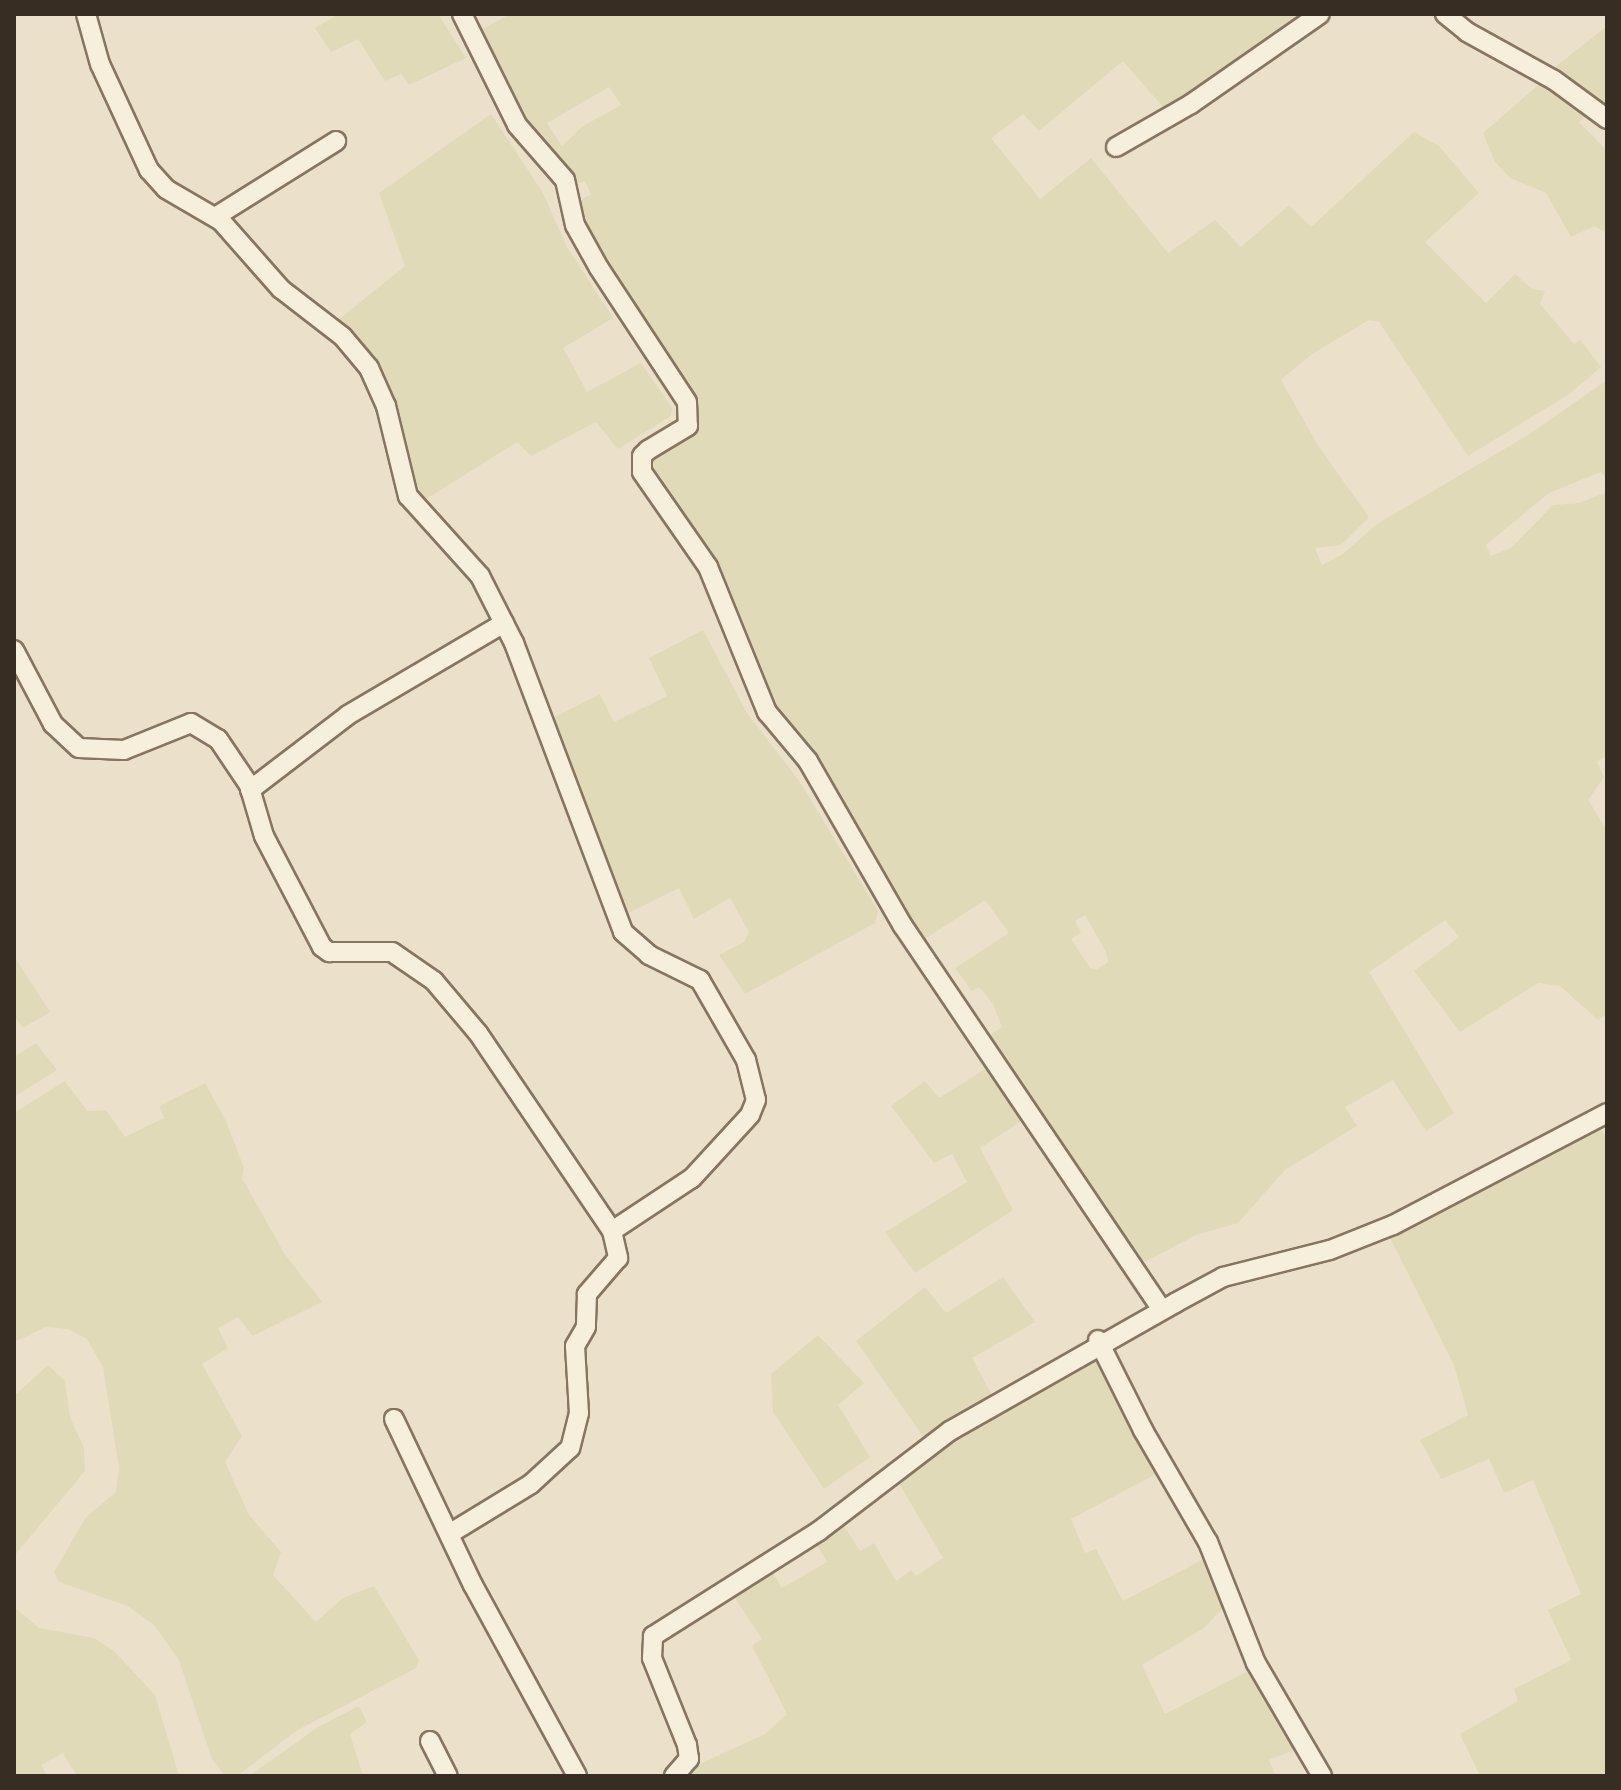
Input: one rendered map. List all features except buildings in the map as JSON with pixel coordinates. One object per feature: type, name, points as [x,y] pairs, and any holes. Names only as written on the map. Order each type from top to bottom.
[{"type":"street","points":[[86,14],[100,64],[149,170],[166,189],[215,217],[281,289],[356,350],[380,389],[408,496],[480,576],[504,623],[551,733],[623,932],[649,955],[700,980],[727,1020],[755,1085],[750,1115],[726,1144],[663,1201],[612,1231]]},
{"type":"street","points":[[462,14],[517,125],[565,180],[575,225],[599,268],[687,402],[688,426],[648,450],[642,456],[642,472],[708,567],[767,712],[808,761],[903,926],[1162,1310]]},
{"type":"street","points":[[1116,147],[1191,104],[1320,14]]},
{"type":"street","points":[[1445,14],[1467,32],[1554,80],[1607,119]]},
{"type":"street","points":[[215,217],[336,141]]},
{"type":"street","points":[[250,790],[348,715],[504,623]]},
{"type":"street","points":[[14,650],[46,712],[70,743],[90,752],[124,750],[191,723],[228,749],[250,790],[264,836],[322,947],[329,952],[392,952],[434,981],[478,1033],[612,1231],[618,1258],[587,1294],[586,1327],[575,1346],[579,1413],[570,1448],[531,1484],[449,1534]]},
{"type":"street","points":[[674,1776],[689,1759],[687,1745],[652,1658],[653,1636],[737,1578],[819,1531],[950,1431],[1100,1343],[1223,1277],[1330,1250],[1393,1225],[1607,1113]]},
{"type":"street","points":[[1100,1343],[1143,1430],[1208,1542],[1256,1663],[1322,1776]]},
{"type":"street","points":[[394,1419],[449,1534],[577,1776]]},
{"type":"street","points":[[430,1741],[448,1776]]},
{"type":"shaded area","points":[[339,14],[438,14],[466,58],[409,85],[401,74],[385,81],[358,39],[331,52],[315,28]]},
{"type":"shaded area","points":[[510,14],[1299,14],[1193,93],[1163,107],[1123,61],[1039,131],[1023,114],[991,138],[1040,199],[1091,158],[1168,253],[1215,220],[1241,247],[1289,205],[1311,227],[1414,132],[1439,146],[1479,193],[1425,242],[1486,303],[1515,274],[1532,289],[1545,291],[1540,304],[1574,344],[1580,340],[1601,367],[1568,395],[1468,456],[1379,322],[1369,320],[1312,354],[1281,380],[1319,447],[1369,517],[1341,545],[1315,548],[1322,565],[1343,554],[1377,524],[1528,435],[1607,380],[1607,479],[1601,472],[1549,493],[1486,545],[1491,556],[1511,548],[1553,505],[1579,503],[1607,492],[1607,755],[1597,762],[1604,777],[1588,800],[1607,830],[1607,1014],[1598,1020],[1560,986],[1538,983],[1460,1032],[1414,971],[1459,937],[1445,920],[1369,972],[1454,1113],[1426,1131],[1393,1080],[1345,1107],[1357,1126],[1285,1170],[1238,1223],[1196,1235],[1141,1264],[986,1038],[1002,1027],[993,1004],[979,987],[972,991],[955,968],[1009,933],[985,900],[920,942],[774,715],[744,633],[658,489],[648,461],[692,433],[699,424],[698,411],[689,388],[581,220],[576,203],[591,194],[585,181],[575,184],[538,144],[502,82],[481,30]],"holes":[[[609,87],[621,105],[583,126],[562,146],[547,123]],[[1085,915],[1106,952],[1108,962],[1097,969],[1090,968],[1071,939],[1081,933],[1075,921]]]},
{"type":"shaded area","points":[[1607,26],[1607,115],[1551,70]]},
{"type":"shaded area","points":[[1545,79],[1590,113],[1579,122],[1607,151],[1607,233],[1594,226],[1571,237],[1546,193],[1510,178],[1495,162],[1483,133]]},
{"type":"shaded area","points":[[491,114],[543,193],[567,247],[613,318],[563,348],[587,392],[641,363],[672,408],[671,416],[618,449],[596,422],[531,456],[517,442],[423,501],[376,362],[337,321],[405,266],[379,193]]},
{"type":"shaded area","points":[[703,630],[747,713],[800,782],[878,911],[875,923],[745,994],[719,955],[744,942],[749,932],[730,898],[694,919],[679,888],[624,915],[551,719],[600,694],[614,722],[667,696],[649,658]]},
{"type":"shaded area","points":[[14,956],[50,1012],[23,1028],[14,1016]]},
{"type":"shaded area","points":[[36,1043],[57,1070],[14,1097],[14,1057]]},
{"type":"shaded area","points":[[987,1068],[1023,1120],[980,1148],[1013,1210],[915,1273],[885,1232],[967,1182],[952,1154],[934,1163],[891,1106],[925,1081],[939,1098]]},
{"type":"shaded area","points":[[65,1081],[87,1111],[106,1110],[125,1137],[164,1118],[159,1106],[205,1083],[226,1121],[244,1168],[242,1178],[284,1253],[322,1302],[253,1336],[238,1317],[218,1328],[228,1348],[202,1364],[242,1436],[225,1462],[249,1515],[281,1552],[273,1575],[316,1622],[343,1598],[374,1586],[419,1660],[416,1668],[296,1731],[237,1776],[225,1776],[212,1759],[179,1660],[154,1625],[128,1606],[59,1582],[54,1572],[86,1517],[116,1492],[119,1468],[103,1367],[87,1339],[68,1329],[46,1327],[14,1342],[14,1113]]},
{"type":"shaded area","points":[[1598,1123],[1607,1139],[1607,1776],[1480,1776],[1460,1734],[1518,1701],[1514,1689],[1571,1660],[1548,1610],[1581,1594],[1533,1480],[1504,1493],[1489,1459],[1441,1479],[1420,1440],[1468,1415],[1454,1365],[1389,1236]]},
{"type":"shaded area","points":[[1003,1277],[1035,1322],[972,1358],[992,1395],[924,1438],[856,1341],[925,1287],[946,1313]]},
{"type":"shaded area","points":[[818,1335],[864,1383],[838,1405],[870,1457],[824,1489],[773,1412],[771,1374]]},
{"type":"shaded area","points":[[1089,1357],[1104,1367],[1158,1473],[1071,1519],[1085,1553],[1096,1549],[1123,1601],[1204,1559],[1225,1606],[1204,1628],[1142,1665],[1165,1714],[1252,1669],[1297,1749],[1269,1760],[1276,1776],[687,1776],[702,1763],[765,1734],[787,1714],[752,1646],[762,1639],[731,1592],[769,1567],[782,1588],[827,1562],[814,1540],[841,1521],[860,1551],[874,1543],[896,1581],[911,1570],[916,1576],[943,1558],[897,1480],[961,1434]]},
{"type":"shaded area","points":[[48,1365],[65,1381],[70,1417],[84,1448],[85,1471],[14,1556],[14,1396]]},
{"type":"shaded area","points":[[14,1607],[39,1628],[94,1638],[114,1651],[155,1695],[179,1776],[77,1776],[63,1753],[41,1765],[47,1776],[14,1776]]},
{"type":"shaded area","points":[[359,1706],[367,1722],[350,1734],[363,1776],[249,1776],[318,1727]]}]
